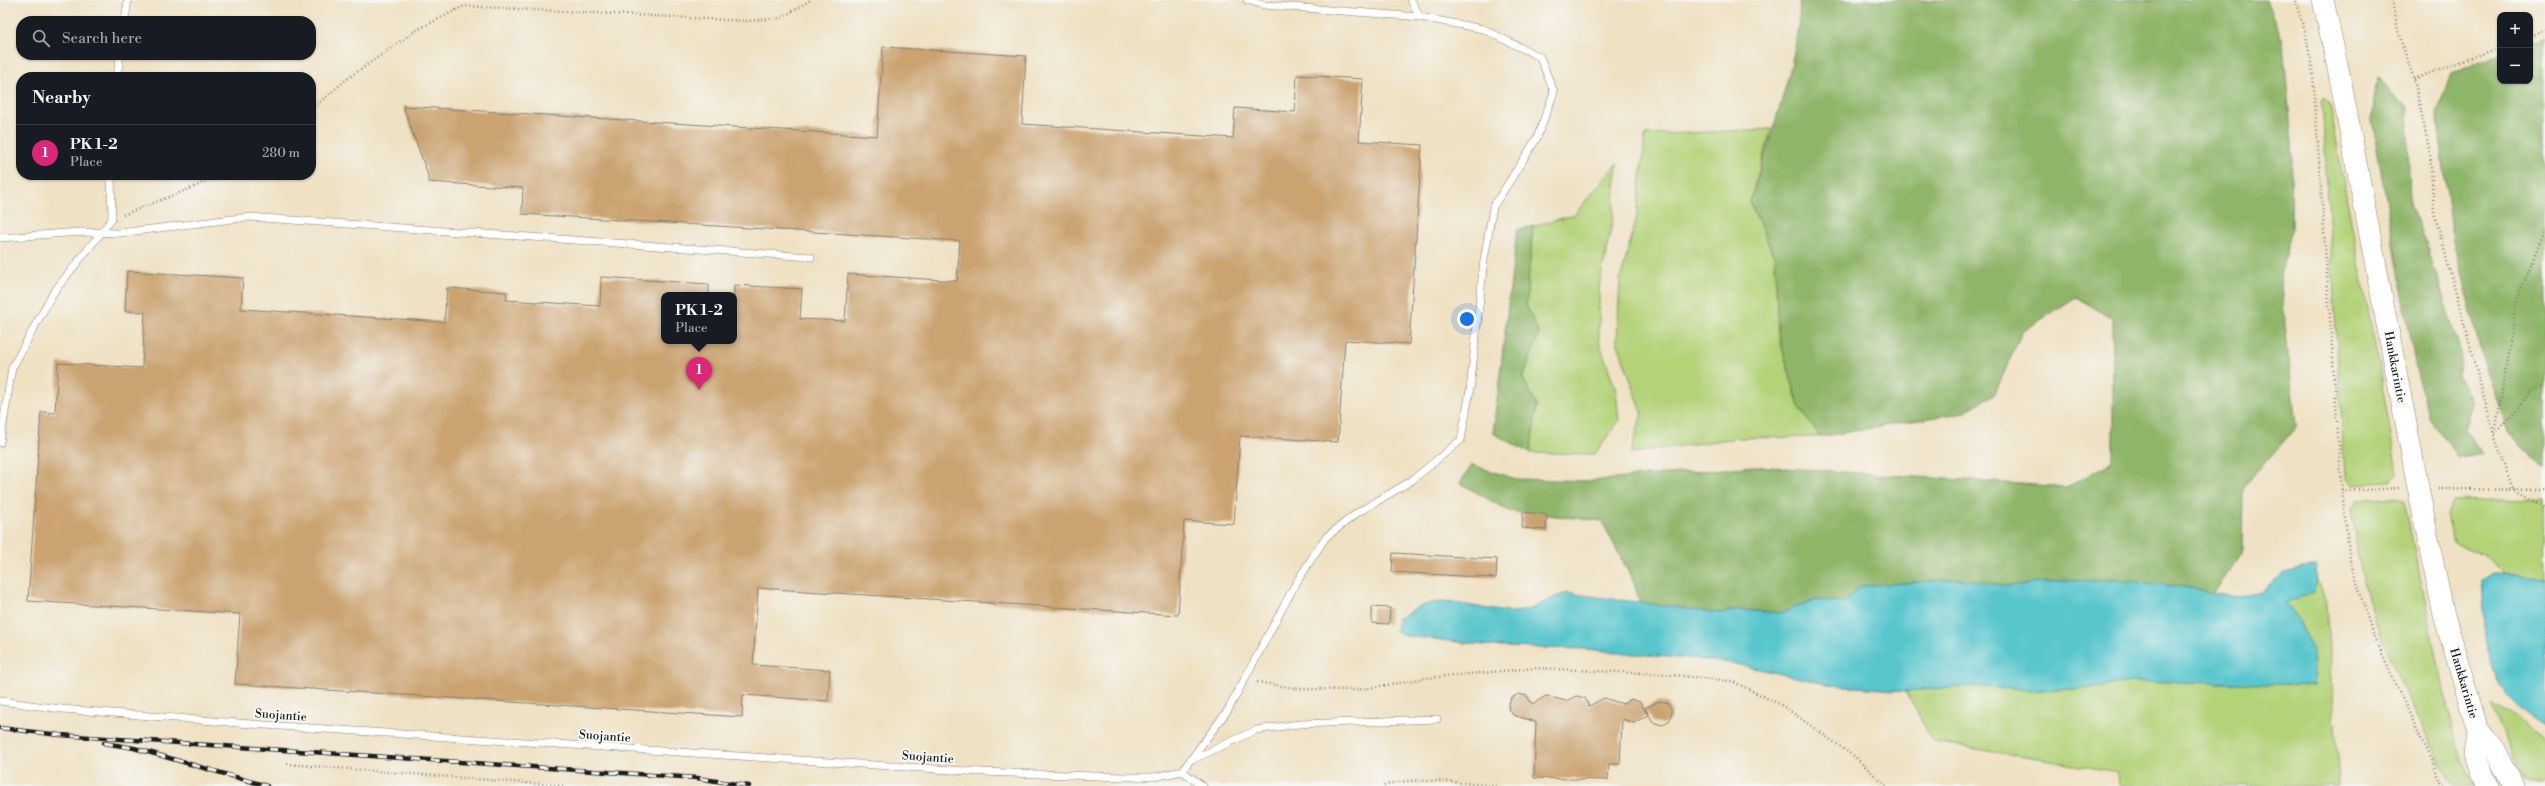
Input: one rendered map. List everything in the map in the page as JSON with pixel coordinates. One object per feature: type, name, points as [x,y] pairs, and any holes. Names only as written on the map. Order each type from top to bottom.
[{"type":"main road","name":"Hankkarintie","points":[[2323,0],[2339,73],[2444,615],[2478,731],[2475,755],[2488,786]]},
{"type":"main road","name":"Hankkarintie","points":[[2478,731],[2495,749],[2512,786]]},
{"type":"lane","points":[[125,16],[128,0]]},
{"type":"lane","points":[[1203,786],[1182,770],[1228,710],[1296,583],[1325,538],[1357,513],[1411,481],[1461,440],[1470,390],[1484,260],[1493,207],[1537,138],[1554,92],[1540,57],[1483,29],[1420,17],[1264,5],[1247,0]]},
{"type":"lane","points":[[1411,0],[1420,17]]},
{"type":"lane","points":[[118,72],[119,60]]},
{"type":"lane","points":[[0,443],[12,368],[53,293],[112,219],[111,180]]},
{"type":"lane","points":[[0,238],[119,233],[249,217],[811,257]]},
{"type":"lane","name":"Suojantie","points":[[0,701],[62,709],[265,725],[982,772],[1154,777],[1182,770]]},
{"type":"lane","points":[[1191,760],[1256,730],[1298,724],[1437,719]]},
{"type":"path","points":[[316,106],[347,79],[414,31],[464,6],[746,21],[781,18],[811,0]]},
{"type":"path","points":[[2296,0],[2306,35],[2312,74],[2342,491],[2350,560],[2373,635],[2443,786]]},
{"type":"path","points":[[2392,0],[2399,35],[2414,79],[2430,153],[2434,212],[2494,435],[2514,490],[2545,509]]},
{"type":"path","points":[[2533,35],[2545,30]]},
{"type":"path","points":[[2414,79],[2497,48]]},
{"type":"path","points":[[2494,435],[2517,300],[2545,228]]},
{"type":"path","points":[[2494,435],[2531,392],[2545,385]]},
{"type":"path","points":[[2342,491],[2400,488]]},
{"type":"path","points":[[2434,489],[2545,490]]},
{"type":"path","points":[[1246,678],[1256,682],[1300,689],[1358,690],[1426,678],[1535,668],[1662,674],[1732,681],[1783,706],[1855,757],[1886,786]]},
{"type":"path","points":[[287,764],[564,786]]},
{"type":"path","points":[[1384,786],[1393,782],[1425,782],[1497,786]]},
{"type":"green space","points":[[1800,0],[2266,0],[2283,42],[2292,143],[2291,232],[2280,276],[2296,427],[2243,488],[2242,554],[2213,594],[2186,587],[2118,580],[2058,581],[2008,586],[1961,579],[1902,583],[1845,602],[1816,600],[1781,613],[1740,610],[1720,613],[1640,604],[1634,583],[1602,521],[1509,511],[1460,483],[1472,465],[1516,479],[1592,481],[1755,466],[2067,487],[2113,462],[2113,319],[2076,297],[2022,332],[1995,393],[1965,412],[1820,437],[1799,407],[1778,333],[1775,259],[1750,202],[1788,76],[1798,25]]},
{"type":"green space","points":[[2545,37],[2545,469],[2509,434],[2481,353],[2453,241],[2437,112],[2451,74],[2497,55],[2497,84],[2533,84],[2533,42]]},
{"type":"green space","points":[[2377,76],[2407,108],[2410,204],[2426,242],[2462,357],[2458,375],[2472,402],[2466,430],[2483,453],[2458,458],[2430,418],[2416,369],[2372,120]]},
{"type":"green space","points":[[2324,98],[2330,104],[2373,334],[2397,473],[2390,482],[2353,484],[2345,476],[2322,103]]},
{"type":"green space","points":[[1771,129],[1750,202],[1775,259],[1778,333],[1799,407],[1820,437],[1737,438],[1631,453],[1642,412],[1617,341],[1620,281],[1637,216],[1645,135]]},
{"type":"green space","points":[[1617,163],[1613,219],[1599,287],[1599,341],[1616,391],[1619,421],[1595,454],[1530,453],[1537,406],[1523,379],[1539,334],[1526,305],[1533,226],[1574,215]]},
{"type":"green space","points":[[1533,226],[1526,304],[1539,334],[1523,378],[1537,406],[1530,453],[1493,433],[1517,230]]},
{"type":"green space","points":[[2394,497],[2404,501],[2455,742],[2474,786],[2453,786],[2402,686],[2375,618],[2364,583],[2356,547],[2352,509],[2358,500]]},
{"type":"green space","points":[[2544,499],[2545,577],[2504,574],[2484,555],[2454,543],[2447,516],[2453,501]]},
{"type":"green space","points":[[2318,580],[2327,606],[2339,786],[2119,786],[2118,772],[1933,742],[1906,691],[1973,686],[2039,691],[2103,687],[2130,681],[2298,684],[2300,623],[2285,602],[2313,593]]},
{"type":"green space","points":[[2491,705],[2520,718],[2545,741],[2545,781],[2539,784],[2524,781]]},
{"type":"water","points":[[2315,565],[2318,580],[2313,593],[2286,603],[2300,623],[2313,651],[2315,685],[2130,681],[2103,687],[2039,691],[1973,686],[1906,691],[1831,685],[1731,663],[1585,649],[1501,647],[1406,636],[1396,632],[1397,619],[1424,605],[1444,602],[1513,612],[1527,610],[1567,593],[1720,613],[1740,610],[1781,613],[1816,600],[1845,602],[1860,586],[1961,579],[2008,586],[2058,581],[2118,580],[2186,587],[2213,594],[2241,596],[2261,591],[2284,573]]},
{"type":"water","points":[[2494,574],[2545,577],[2545,726],[2513,702],[2503,690],[2496,676],[2487,645],[2482,581]]},
{"type":"building","points":[[883,47],[1026,56],[1022,124],[1233,138],[1235,108],[1295,112],[1297,75],[1363,79],[1359,141],[1422,145],[1409,344],[1345,340],[1338,442],[1240,436],[1234,524],[1184,521],[1178,615],[758,588],[753,665],[830,670],[828,701],[743,695],[742,717],[235,684],[240,614],[28,601],[41,412],[55,413],[58,363],[142,368],[145,312],[125,311],[127,271],[243,278],[241,309],[444,322],[447,288],[507,292],[506,300],[600,306],[601,277],[709,284],[709,292],[661,292],[661,344],[737,344],[737,292],[734,292],[734,285],[802,289],[800,319],[845,321],[848,274],[957,281],[960,241],[522,214],[523,188],[428,182],[428,175],[403,106],[877,136]]},
{"type":"building","points":[[1523,512],[1547,514],[1546,530],[1522,528]]},
{"type":"building","points":[[1393,553],[1497,559],[1496,578],[1392,572]]},
{"type":"building","points":[[1372,607],[1390,608],[1389,624],[1372,623]]},
{"type":"building","points":[[1519,694],[1527,696],[1532,704],[1546,696],[1566,701],[1576,696],[1585,698],[1589,706],[1604,698],[1623,704],[1631,699],[1640,702],[1648,715],[1634,723],[1622,719],[1620,764],[1609,764],[1608,780],[1534,778],[1536,722],[1513,715],[1508,707],[1511,698]]},
{"type":"building","points":[[1659,701],[1668,703],[1672,711],[1670,720],[1662,725],[1653,722],[1645,708]]},
{"type":"railway","points":[[0,728],[60,735],[697,778],[749,786]]},
{"type":"railway","points":[[104,743],[134,748],[267,786]]},
{"type":"place","name":"PK 1-2","points":[[699,390]]}]
